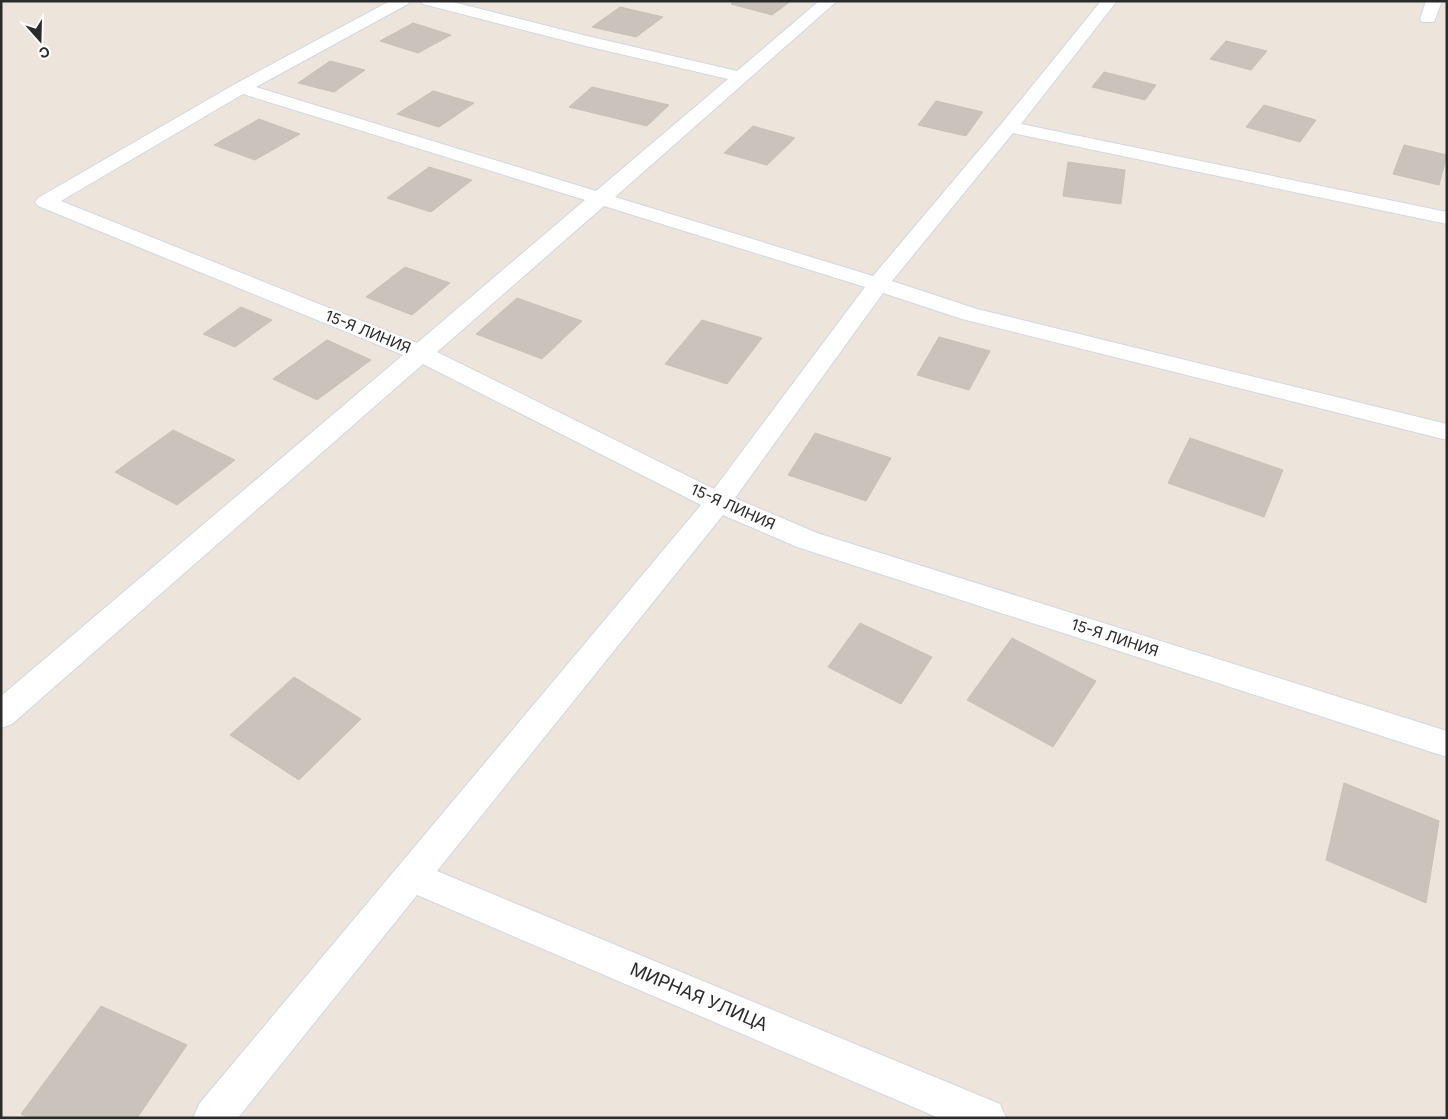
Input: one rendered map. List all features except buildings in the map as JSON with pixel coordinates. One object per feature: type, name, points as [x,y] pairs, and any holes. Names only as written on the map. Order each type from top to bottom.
[{"type":"street","points":[[241,88],[402,1]]},
{"type":"street","points":[[429,1],[586,41],[741,76]]},
{"type":"street","points":[[1,714],[829,1]]},
{"type":"street","points":[[213,1118],[718,502],[878,284],[1009,127],[1109,1]]},
{"type":"street","points":[[1428,19],[1434,1]]},
{"type":"street","points":[[241,88],[970,314],[1447,432]]},
{"type":"street","name":"15-Я ЛИНИЯ","points":[[241,88],[45,202],[420,353],[718,502],[807,540],[1447,744]]},
{"type":"street","points":[[1009,127],[1447,218]]},
{"type":"street","name":"МИРНАЯ УЛИЦА","points":[[411,876],[986,1118]]}]
